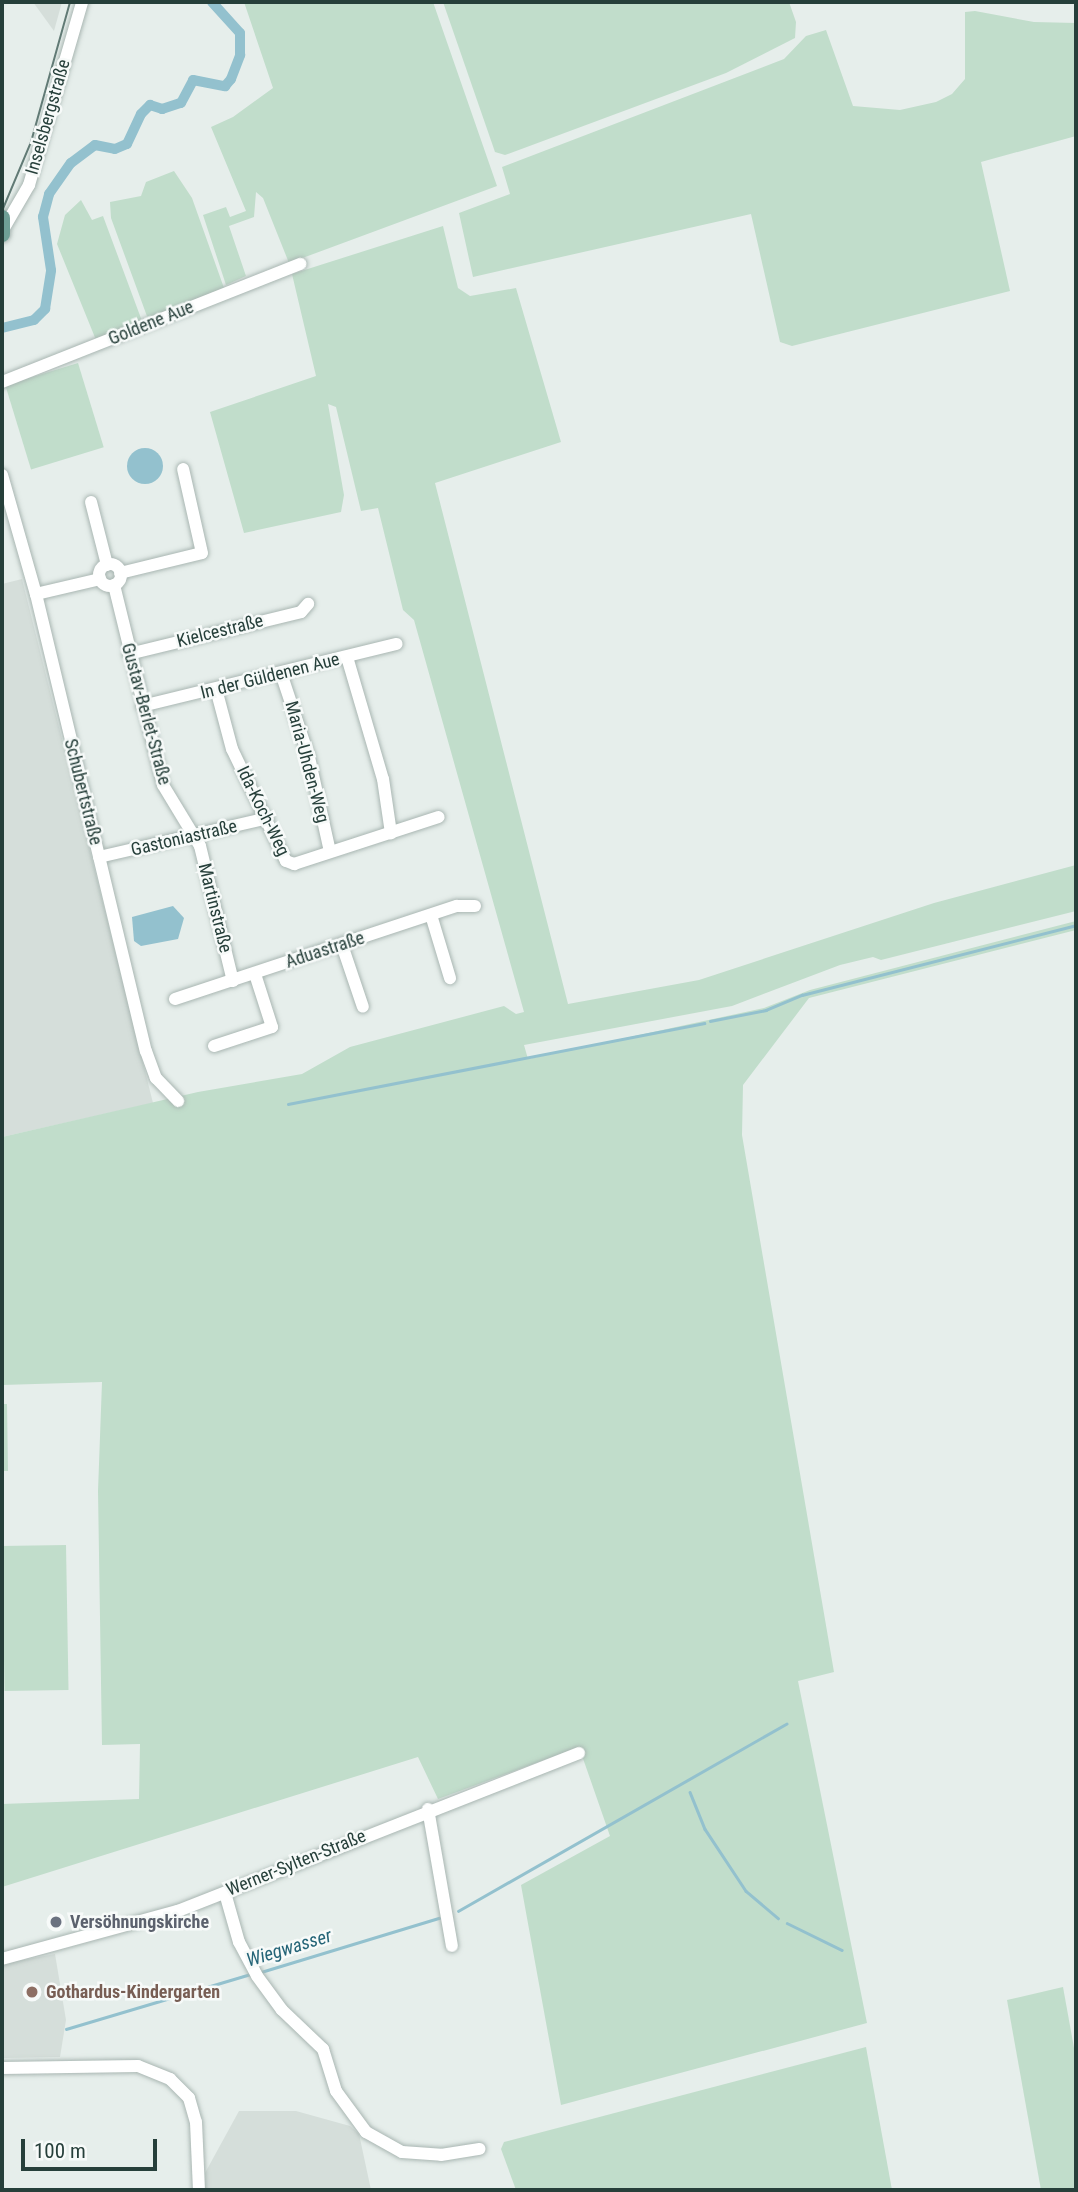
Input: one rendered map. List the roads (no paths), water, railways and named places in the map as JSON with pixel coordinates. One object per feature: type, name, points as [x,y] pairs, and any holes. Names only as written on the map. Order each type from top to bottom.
[{"type":"street","name":"Inselsbergstraße","points":[[2,227],[29,185],[82,2]]},
{"type":"street","name":"Goldene Aue","points":[[2,382],[300,264]]},
{"type":"street","points":[[107,565],[120,573],[202,552],[183,469]]},
{"type":"street","name":"Schubertstraße","points":[[2,475],[36,594],[150,1066],[178,1101]]},
{"type":"street","points":[[91,502],[107,565],[100,579]]},
{"type":"street","points":[[36,594],[100,579],[114,585],[120,573]]},
{"type":"street","name":"Gustav-Berlet-Straße","points":[[114,585],[163,785],[196,835]]},
{"type":"street","name":"Kielcestraße","points":[[129,653],[301,612],[308,604]]},
{"type":"street","name":"In der Güldenen Aue","points":[[142,706],[397,644]]},
{"type":"street","points":[[347,657],[383,779],[391,833]]},
{"type":"street","name":"Maria-Uhden-Weg","points":[[281,673],[309,757],[330,852]]},
{"type":"street","name":"Ida-Koch-Weg","points":[[216,689],[232,749],[268,818],[286,861],[294,864],[439,817]]},
{"type":"street","name":"Gastoniastraße","points":[[99,857],[268,818]]},
{"type":"street","name":"Martinstraße","points":[[196,835],[233,981]]},
{"type":"street","name":"Aduastraße","points":[[175,999],[431,915],[475,906]]},
{"type":"street","points":[[431,915],[450,978]]},
{"type":"street","points":[[342,945],[363,1007]]},
{"type":"street","points":[[214,1046],[272,1027],[255,974]]},
{"type":"street","name":"Werner-Sylten-Straße","points":[[2,1959],[100,1935],[225,1893],[428,1809],[579,1753]]},
{"type":"street","points":[[428,1809],[452,1946]]},
{"type":"street","points":[[225,1893],[254,1971],[282,2010],[323,2049],[336,2091],[366,2132],[402,2152],[441,2155],[480,2149]]},
{"type":"street","points":[[2,2068],[138,2066],[170,2079],[189,2098],[196,2122],[199,2190]]},
{"type":"water","points":[[145,448],[158,453],[163,466],[158,479],[145,484],[132,479],[127,466],[132,453]]},
{"type":"water","points":[[173,906],[184,918],[178,939],[141,946],[134,941],[132,917]]},
{"type":"waterway","points":[[2,328],[34,320],[45,309],[51,270],[43,217],[49,194],[71,163],[95,145],[115,149],[127,144],[141,114],[150,105],[162,109],[181,103],[193,80],[225,86],[231,79],[240,55],[240,33],[212,2]]},
{"type":"waterway","points":[[710,1021],[766,1010],[802,995],[1076,925]]},
{"type":"waterway","points":[[288,1104],[704,1023]]},
{"type":"waterway","name":"Wiegwasser","points":[[458,1911],[786,1724]]},
{"type":"waterway","points":[[690,1792],[705,1829],[746,1891],[778,1918]]},
{"type":"waterway","name":"Wiegwasser","points":[[261,1972],[439,1918]]},
{"type":"waterway","points":[[787,1923],[842,1950]]},
{"type":"waterway","name":"Wiegwasser","points":[[66,2029],[251,1974]]},
{"type":"tram line","points":[[2,211],[31,142],[70,2]]},
{"type":"place","name":"Versöhnungskirche","points":[[56,1922]]},
{"type":"place","name":"Gothardus-Kindergarten","points":[[32,1992]]}]
